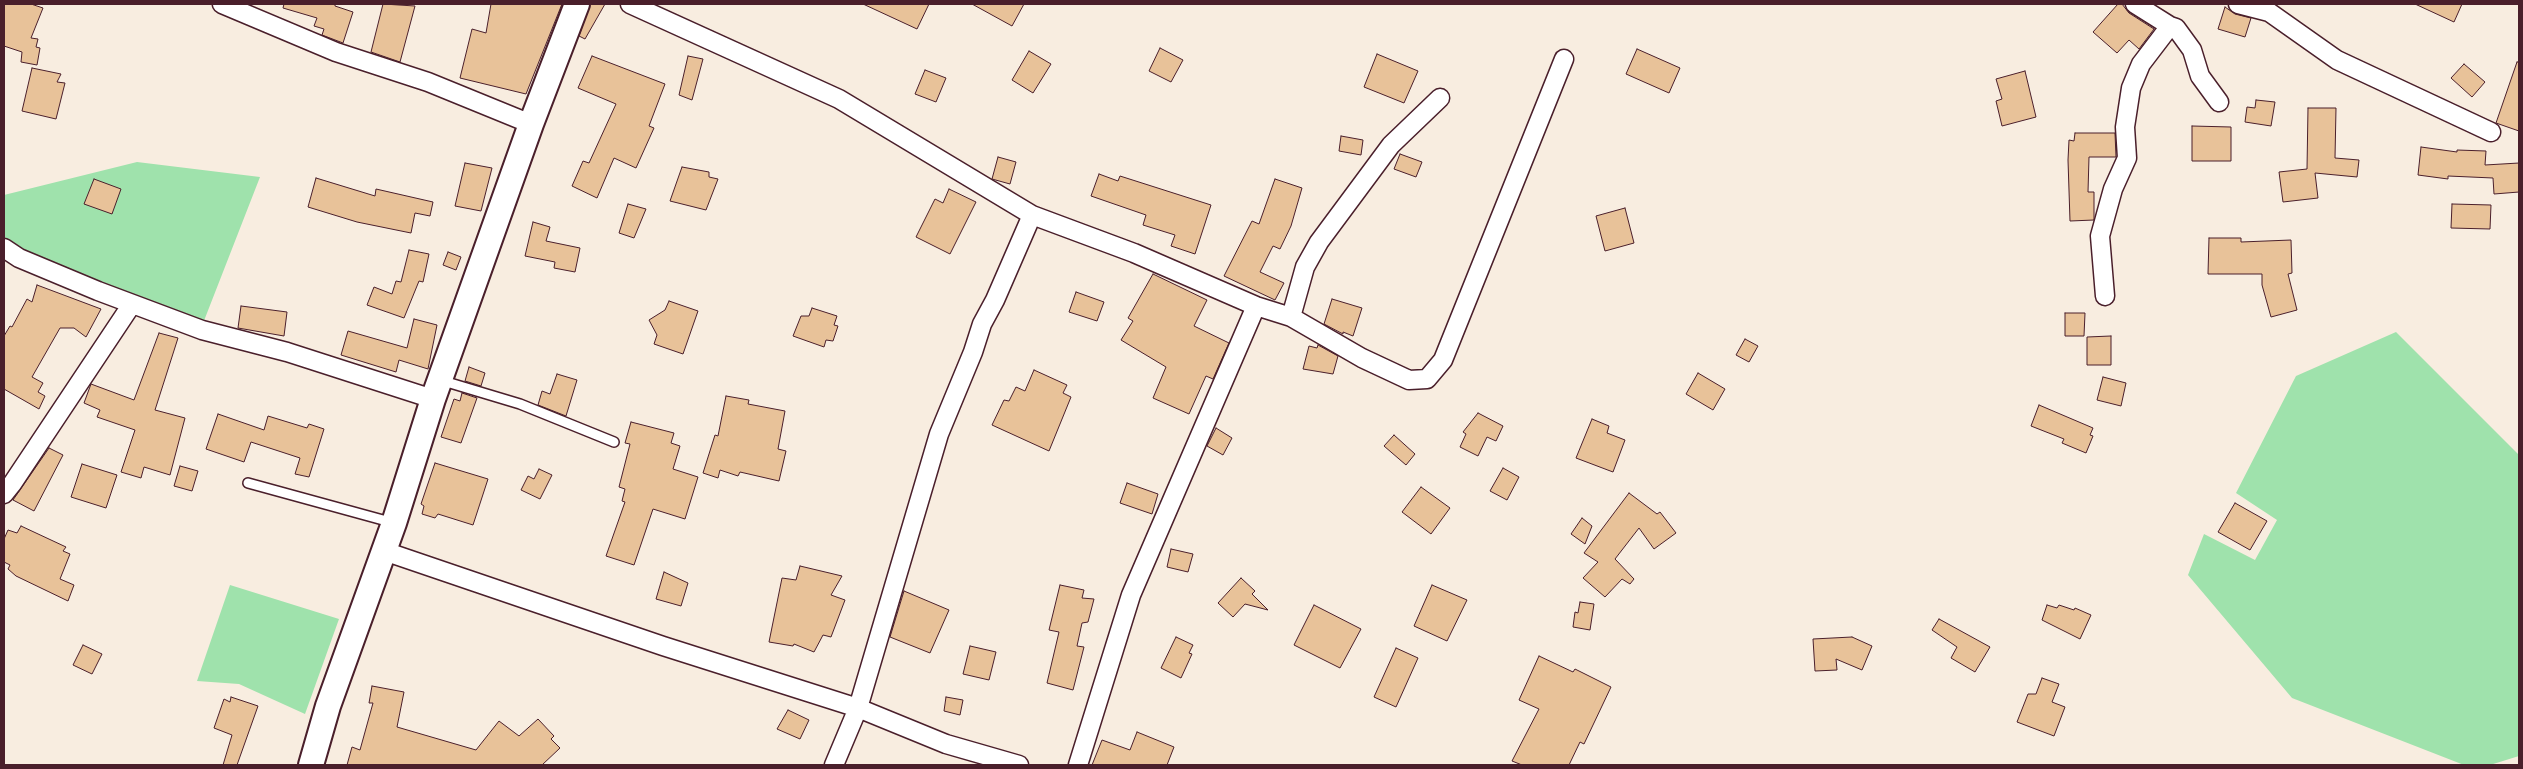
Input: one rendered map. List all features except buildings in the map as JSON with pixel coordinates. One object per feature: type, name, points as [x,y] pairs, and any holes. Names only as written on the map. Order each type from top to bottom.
[{"type":"main road","points":[[311,765],[328,706],[394,523],[437,389],[531,124],[577,4]]},
{"type":"street","points":[[222,4],[336,52],[428,82],[531,124]]},
{"type":"street","points":[[630,4],[839,99],[1032,215],[1134,253],[1256,306],[1292,317],[1362,358],[1409,380],[1427,379],[1443,360],[1564,59]]},
{"type":"street","points":[[2135,4],[2176,28],[2192,50],[2200,76],[2219,102]]},
{"type":"street","points":[[2238,4],[2269,12],[2337,60],[2491,132]]},
{"type":"street","points":[[2105,296],[2100,236],[2113,189],[2127,158],[2125,127],[2131,88],[2141,64],[2170,26]]},
{"type":"street","points":[[1292,317],[1305,267],[1320,242],[1391,145],[1440,98]]},
{"type":"street","points":[[834,765],[858,708],[938,434],[973,352],[982,324],[995,300],[1032,215]]},
{"type":"street","points":[[4,248],[19,258],[202,330],[437,389]]},
{"type":"street","points":[[4,494],[18,476],[132,304]]},
{"type":"street","points":[[1078,765],[1131,595],[1256,306]]},
{"type":"street","points":[[384,551],[663,646],[858,708],[946,744],[1019,765]]},
{"type":"lane","points":[[437,389],[520,404],[614,442]]},
{"type":"lane","points":[[248,483],[394,523]]},
{"type":"green space","points":[[137,162],[260,177],[200,331],[4,258],[4,195]]},
{"type":"green space","points":[[2396,332],[2519,455],[2519,756],[2490,765],[2464,765],[2292,698],[2188,575],[2204,534],[2255,560],[2277,520],[2236,493],[2296,376]]},
{"type":"green space","points":[[230,585],[339,619],[305,714],[239,684],[197,681]]}]
